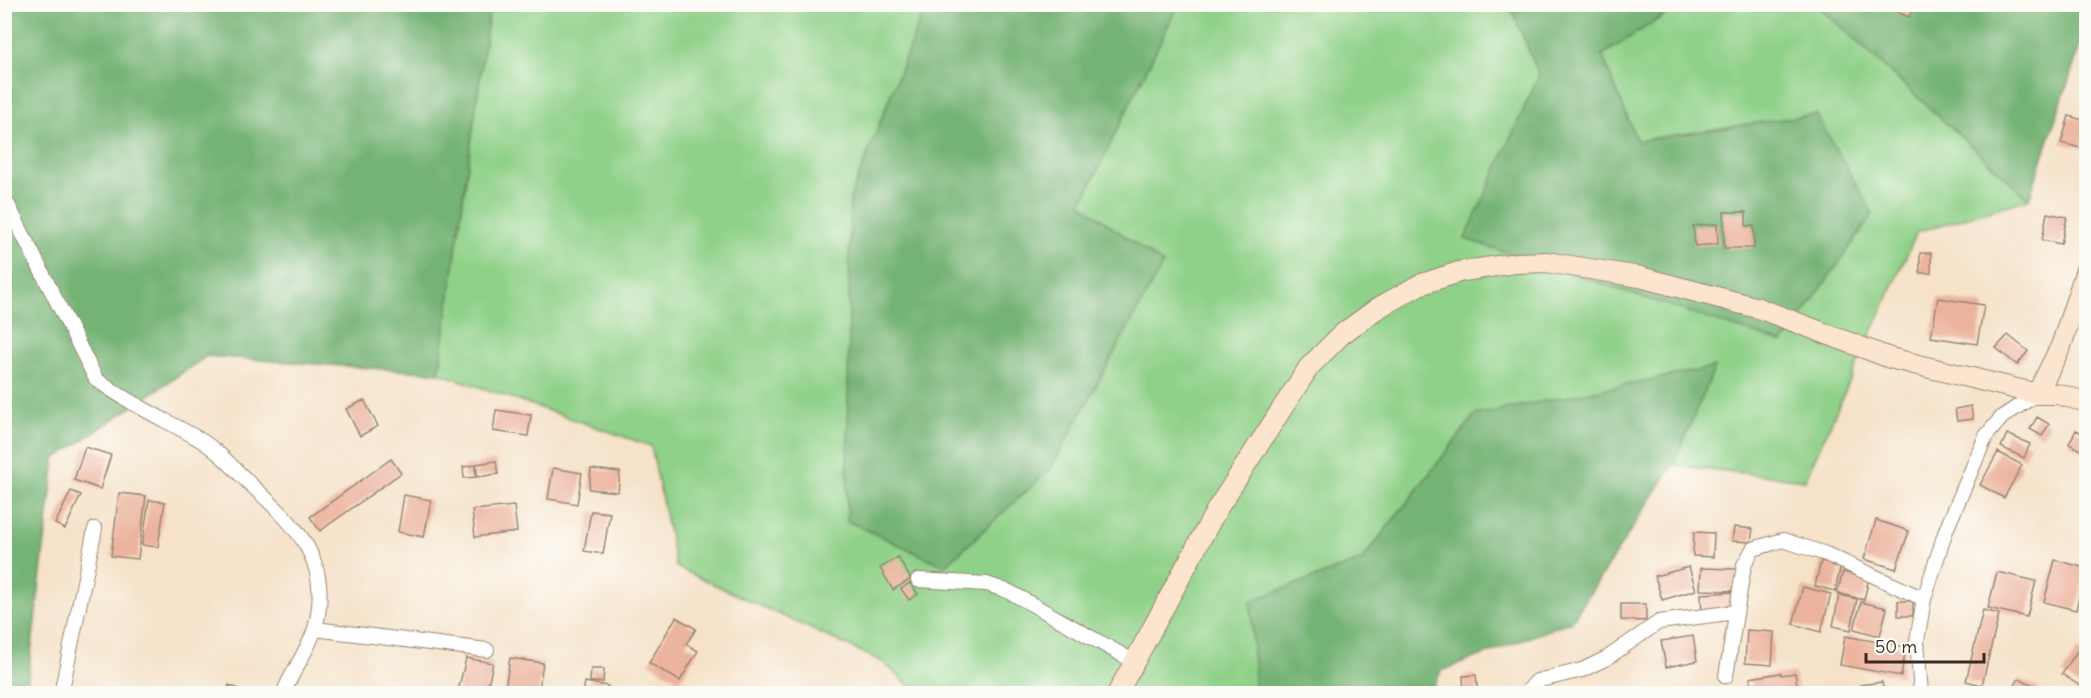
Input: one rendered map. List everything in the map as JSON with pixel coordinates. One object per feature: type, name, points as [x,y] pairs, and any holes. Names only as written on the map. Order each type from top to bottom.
[{"type":"street","points":[[4,197],[96,379],[121,397],[211,447],[303,537],[314,559],[319,586],[315,629],[290,674],[283,693]]},
{"type":"street","points":[[1117,693],[1136,662],[1217,509],[1309,367],[1342,334],[1378,308],[1419,285],[1459,272],[1515,262],[1546,262],[1640,277],[1758,308],[1890,358],[2037,394],[2057,394],[2086,402]]},
{"type":"street","points":[[1921,693],[1917,641],[1924,599],[1946,531],[1986,436],[2002,417],[2037,394],[2061,346],[2086,270]]},
{"type":"street","points":[[61,693],[95,530]]},
{"type":"street","points":[[1726,676],[1747,556],[1765,543],[1783,540],[1826,554],[1924,599]]},
{"type":"street","points":[[918,580],[987,584],[1010,592],[1136,662]]},
{"type":"street","points":[[1528,691],[1537,681],[1582,670],[1607,658],[1659,622],[1736,612]]},
{"type":"street","points":[[315,629],[487,650]]},
{"type":"green space","points":[[4,5],[490,5],[439,373],[207,356],[55,459],[26,694],[4,693]]},
{"type":"green space","points":[[490,5],[926,5],[850,199],[1163,265],[1081,204],[1178,5],[1510,5],[1539,75],[1466,239],[1816,114],[1637,141],[1602,55],[1680,5],[1817,5],[2029,199],[1917,232],[1805,480],[1673,465],[1714,368],[1476,415],[1362,560],[1251,601],[1255,693],[917,693],[883,662],[676,567],[651,446],[439,373]]},
{"type":"green space","points":[[926,5],[1178,5],[1081,204],[1163,264],[1051,468],[945,566],[847,521],[850,199]]},
{"type":"green space","points":[[1510,5],[1680,5],[1602,55],[1637,141],[1816,114],[1873,214],[1783,343],[1465,239],[1539,75]]},
{"type":"green space","points":[[1817,5],[2086,5],[2086,28],[2029,199]]},
{"type":"green space","points":[[1715,367],[1673,465],[1572,621],[1441,671],[1431,693],[1255,693],[1251,601],[1362,560],[1475,415]]},
{"type":"building","points":[[1878,4],[1915,4],[1909,17]]},
{"type":"building","points":[[2069,116],[2086,121],[2081,148],[2061,143]]},
{"type":"building","points":[[1724,212],[1746,212],[1746,226],[1754,226],[1754,248],[1724,248]]},
{"type":"building","points":[[2047,213],[2067,217],[2061,244],[2042,240]]},
{"type":"building","points":[[1717,224],[1718,244],[1695,246],[1693,226]]},
{"type":"building","points":[[1920,253],[1931,253],[1931,273],[1920,273]]},
{"type":"building","points":[[1938,298],[1984,305],[1977,344],[1931,337]]},
{"type":"building","points":[[2008,335],[2028,351],[2017,365],[1996,348]]},
{"type":"building","points":[[364,400],[378,426],[360,436],[346,409]]},
{"type":"building","points":[[1971,406],[1973,419],[1957,421],[1955,409]]},
{"type":"building","points":[[496,410],[531,415],[528,436],[493,431]]},
{"type":"building","points":[[2037,417],[2049,424],[2042,436],[2030,429]]},
{"type":"building","points":[[2076,430],[2086,435],[2083,451],[2069,444]]},
{"type":"building","points":[[2007,434],[2030,444],[2024,458],[2001,447]]},
{"type":"building","points":[[85,447],[111,455],[100,489],[74,480]]},
{"type":"building","points":[[1998,452],[2022,465],[2004,498],[1980,485]]},
{"type":"building","points":[[391,459],[401,473],[320,531],[310,517]]},
{"type":"building","points":[[496,461],[498,474],[477,477],[476,464]]},
{"type":"building","points":[[475,465],[476,477],[464,478],[463,467]]},
{"type":"building","points":[[553,468],[582,473],[577,504],[548,499]]},
{"type":"building","points":[[591,469],[620,472],[618,492],[589,489]]},
{"type":"building","points":[[71,491],[81,495],[65,529],[55,524]]},
{"type":"building","points":[[119,493],[146,496],[138,559],[111,556]]},
{"type":"building","points":[[404,495],[431,500],[424,537],[398,532]]},
{"type":"building","points":[[149,500],[165,502],[158,547],[142,545]]},
{"type":"building","points":[[514,506],[517,532],[475,537],[472,510]]},
{"type":"building","points":[[591,511],[610,513],[603,554],[584,551]]},
{"type":"building","points":[[1876,520],[1909,531],[1896,569],[1864,559]]},
{"type":"building","points":[[1734,527],[1753,529],[1751,542],[1732,541]]},
{"type":"building","points":[[1694,532],[1714,533],[1713,557],[1693,556]]},
{"type":"building","points":[[898,557],[911,579],[893,590],[880,568]]},
{"type":"building","points":[[2055,560],[2086,568],[2076,610],[2044,602]]},
{"type":"building","points":[[1821,561],[1841,565],[1835,591],[1815,586]]},
{"type":"building","points":[[1689,567],[1696,590],[1662,600],[1655,576]]},
{"type":"building","points":[[1701,568],[1736,569],[1735,591],[1700,590]]},
{"type":"building","points":[[1843,572],[1869,578],[1864,600],[1837,593]]},
{"type":"building","points":[[1997,572],[2036,581],[2027,617],[1988,608]]},
{"type":"building","points":[[910,583],[918,594],[909,600],[901,589]]},
{"type":"building","points":[[1803,587],[1831,594],[1821,632],[1793,624]]},
{"type":"building","points":[[1732,592],[1733,617],[1702,619],[1701,594]]},
{"type":"building","points":[[1839,595],[1857,599],[1851,630],[1833,626]]},
{"type":"building","points":[[1898,601],[1913,601],[1913,616],[1898,616]]},
{"type":"building","points":[[1861,602],[1887,608],[1880,636],[1854,629]]},
{"type":"building","points":[[1621,604],[1646,604],[1646,621],[1621,620]]},
{"type":"building","points":[[1983,610],[1999,614],[1982,685],[1966,681]]},
{"type":"building","points":[[676,617],[696,629],[686,644],[698,651],[680,681],[649,663]]},
{"type":"building","points":[[1747,630],[1774,632],[1772,665],[1745,663]]},
{"type":"building","points":[[1693,636],[1697,661],[1666,667],[1661,641]]},
{"type":"building","points":[[1845,636],[1906,647],[1901,676],[1840,665]]},
{"type":"building","points":[[2078,650],[2086,656],[2086,690],[2062,674]]},
{"type":"building","points":[[466,658],[493,663],[486,694],[458,691]]},
{"type":"building","points":[[510,658],[543,663],[538,694],[504,694]]},
{"type":"building","points":[[591,669],[604,669],[603,682],[590,682]]},
{"type":"building","points":[[1781,673],[1781,675],[1795,673],[1799,694],[1752,694],[1750,678]]},
{"type":"building","points":[[1476,675],[1478,694],[1464,694],[1463,676]]},
{"type":"building","points":[[2019,678],[2039,688],[2036,694],[2024,694],[2013,689]]},
{"type":"building","points":[[585,682],[608,686],[607,694],[583,694]]},
{"type":"building","points":[[1882,682],[1884,694],[1861,694],[1860,685]]},
{"type":"building","points":[[229,685],[249,694],[225,694]]}]
